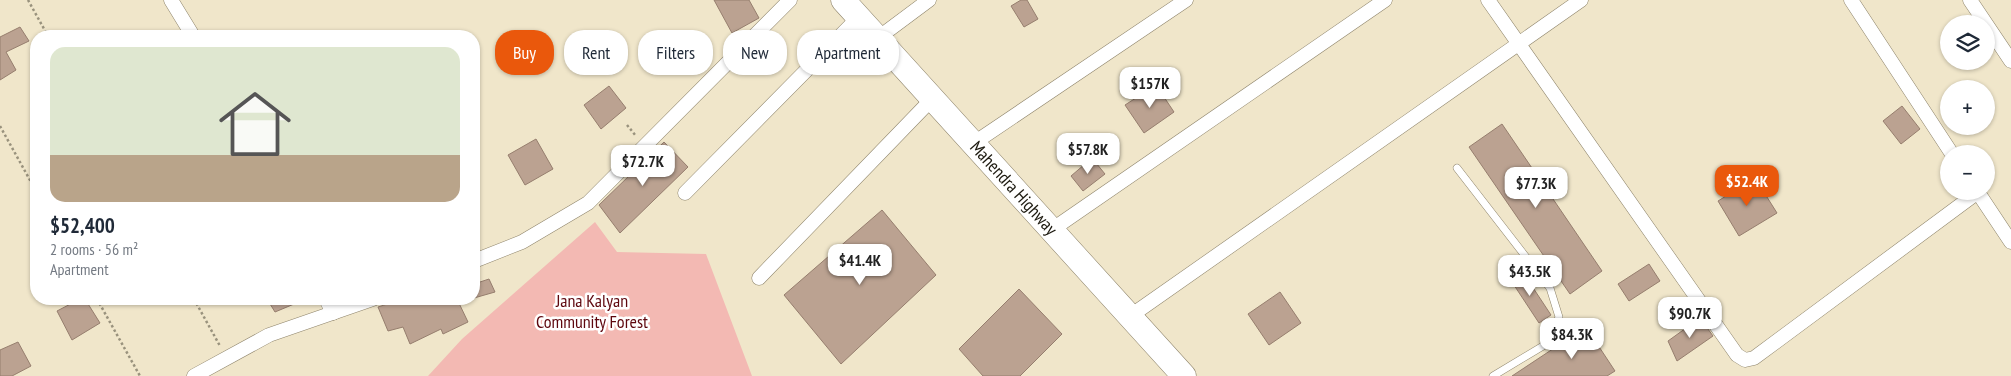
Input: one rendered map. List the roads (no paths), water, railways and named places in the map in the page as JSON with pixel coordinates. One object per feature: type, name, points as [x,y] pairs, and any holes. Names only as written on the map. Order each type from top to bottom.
[{"type":"highway","name":"Mahendra Highway","points":[[851,8],[871,30]]},
{"type":"highway","name":"Mahendra Highway","points":[[899,61],[974,143],[1050,231],[1182,375]]},
{"type":"street","points":[[171,0],[189,30]]},
{"type":"street","points":[[480,259],[522,242],[588,203],[790,0]]},
{"type":"street","points":[[889,30],[929,0]]},
{"type":"street","points":[[974,143],[1186,0]]},
{"type":"street","points":[[1050,231],[1385,0]]},
{"type":"street","points":[[1488,0],[1737,355],[1745,360],[1754,358],[1967,200]]},
{"type":"street","points":[[1129,316],[1581,0]]},
{"type":"street","points":[[1851,0],[1946,145]]},
{"type":"street","points":[[1970,0],[2011,61]]},
{"type":"street","points":[[685,193],[851,8]]},
{"type":"street","points":[[759,278],[933,98]]},
{"type":"street","points":[[1983,200],[2011,242]]},
{"type":"street","points":[[329,305],[333,313]]},
{"type":"street","points":[[194,376],[269,335],[356,305]]},
{"type":"lane","points":[[1457,168],[1550,288],[1559,317],[1548,343],[1493,376]]},
{"type":"park label","name":"Jana Kalyan Community Forest","points":[[592,311]]}]
